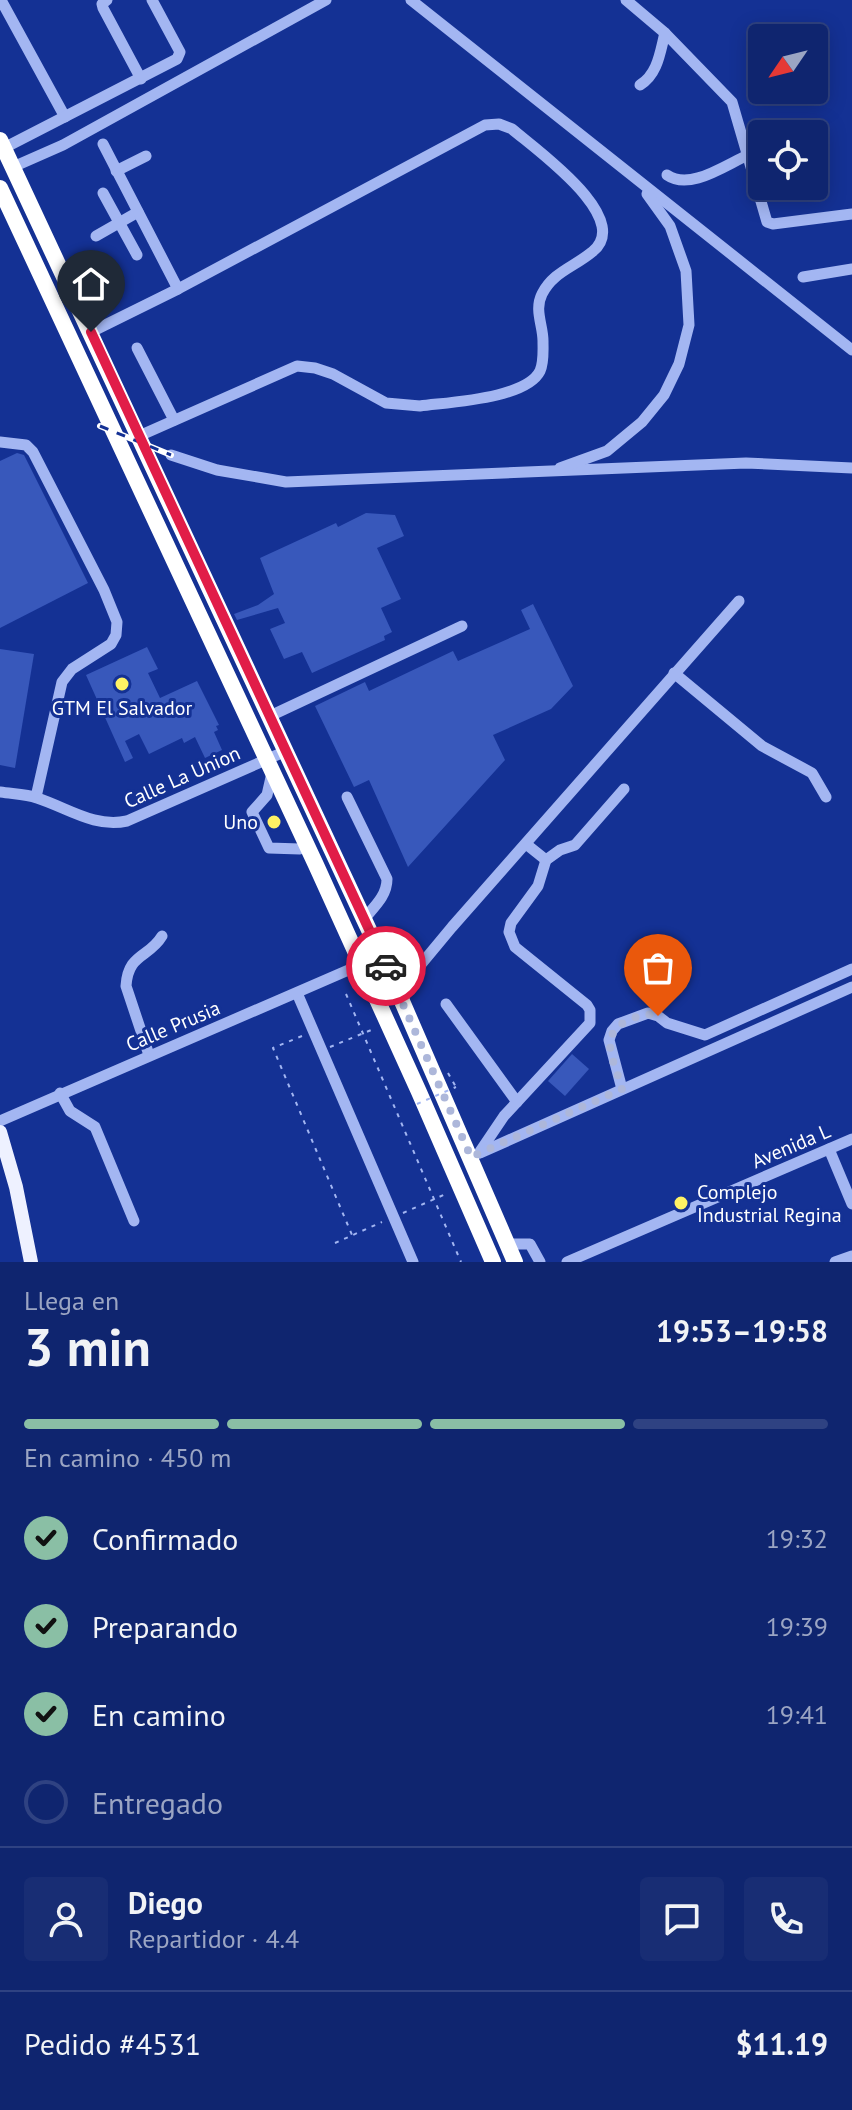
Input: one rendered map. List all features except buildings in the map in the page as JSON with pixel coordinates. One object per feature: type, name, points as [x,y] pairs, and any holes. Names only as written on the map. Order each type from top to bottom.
[{"type":"highway","points":[[2,144],[475,1155],[515,1262]]},
{"type":"highway","points":[[0,188],[287,804],[493,1262]]},
{"type":"highway","points":[[9,207],[21,212],[28,200]]},
{"type":"highway","points":[[31,253],[32,245],[38,240],[50,244]]},
{"type":"highway","points":[[265,759],[264,751],[271,752],[279,745],[278,734]]},
{"type":"highway","points":[[287,804],[289,795],[296,790],[308,797]]},
{"type":"main road","points":[[1,1137],[16,1187],[31,1262]]},
{"type":"street","points":[[1,0],[65,117]]},
{"type":"street","points":[[107,0],[102,4],[103,8],[141,79]]},
{"type":"street","points":[[2,144],[65,117],[180,56],[152,0]]},
{"type":"street","points":[[13,167],[63,145],[326,0]]},
{"type":"street","points":[[411,0],[852,350]]},
{"type":"street","points":[[626,0],[665,33],[732,102],[748,155],[691,181],[674,180],[667,175]]},
{"type":"street","points":[[640,85],[656,68],[665,33]]},
{"type":"street","points":[[91,332],[485,125],[499,124],[512,129],[586,194],[602,220],[603,238],[600,244],[593,252],[554,276],[545,289],[537,310],[543,329],[543,359],[539,374],[511,392],[405,406],[386,403],[324,371],[297,366],[139,436]]},
{"type":"street","points":[[103,144],[178,289]]},
{"type":"street","points":[[116,171],[146,156]]},
{"type":"street","points":[[548,473],[607,451],[642,422],[664,395],[683,351],[689,325],[686,271],[670,226],[653,199],[622,168]]},
{"type":"street","points":[[103,193],[137,255]]},
{"type":"street","points":[[761,200],[767,222],[773,224],[852,214]]},
{"type":"street","points":[[96,236],[138,212]]},
{"type":"street","points":[[803,277],[852,269]]},
{"type":"street","points":[[137,348],[174,420]]},
{"type":"street","points":[[0,442],[26,445],[33,452],[117,622],[116,635],[111,644],[72,669],[62,682],[36,797]]},
{"type":"street","points":[[171,455],[217,470],[286,482],[746,463],[852,468]]},
{"type":"street","points":[[398,992],[739,601]]},
{"type":"street","points":[[270,716],[462,626]]},
{"type":"street","points":[[674,673],[762,746],[812,773],[826,797]]},
{"type":"street","name":"Calle La Union","points":[[0,792],[36,797],[100,823],[114,824],[286,751]]},
{"type":"street","points":[[265,759],[267,795],[252,812],[254,818],[269,848],[300,849]]},
{"type":"street","points":[[475,1155],[504,1116],[590,1023],[587,1005],[515,947],[509,932],[511,923],[538,886],[546,860],[560,850],[575,845],[624,789]]},
{"type":"street","points":[[347,797],[387,879],[382,898],[364,919]]},
{"type":"street","points":[[526,844],[546,860]]},
{"type":"street","points":[[149,1055],[126,986],[127,976],[131,963],[158,944],[162,936]]},
{"type":"street","name":"Calle Prusia","points":[[0,1121],[360,965]]},
{"type":"street","points":[[622,1089],[609,1040],[618,1024],[648,1013],[667,1023],[705,1035],[852,969]]},
{"type":"street","points":[[475,1155],[852,987]]},
{"type":"street","points":[[297,993],[413,1262]]},
{"type":"street","points":[[446,1004],[517,1102]]},
{"type":"street","points":[[60,1093],[70,1111],[95,1127],[134,1221]]},
{"type":"street","name":"Avenida L","points":[[567,1262],[852,1140]]},
{"type":"street","points":[[829,1149],[852,1204]]},
{"type":"street","points":[[507,1244],[530,1244],[540,1262]]},
{"type":"street","points":[[835,1262],[852,1256]]},
{"type":"path","points":[[346,994],[461,1262]]},
{"type":"path","points":[[322,1051],[377,1028]]},
{"type":"path","points":[[313,1031],[273,1048],[352,1235]]},
{"type":"path","points":[[417,1104],[456,1087],[450,1073]]},
{"type":"railway","points":[[100,426],[171,455]]},
{"type":"way so far","points":[[386,966],[471,1157],[622,1089],[609,1040],[612,1031],[618,1024],[648,1013],[658,1016]]},
{"type":"place","name":"GTM El Salvador","points":[[122,684]]},
{"type":"place","name":"Uno","points":[[274,822]]},
{"type":"place","name":"Complejo Industrial Regina","points":[[681,1203]]},
{"type":"route","points":[[91,332],[386,966]]}]
